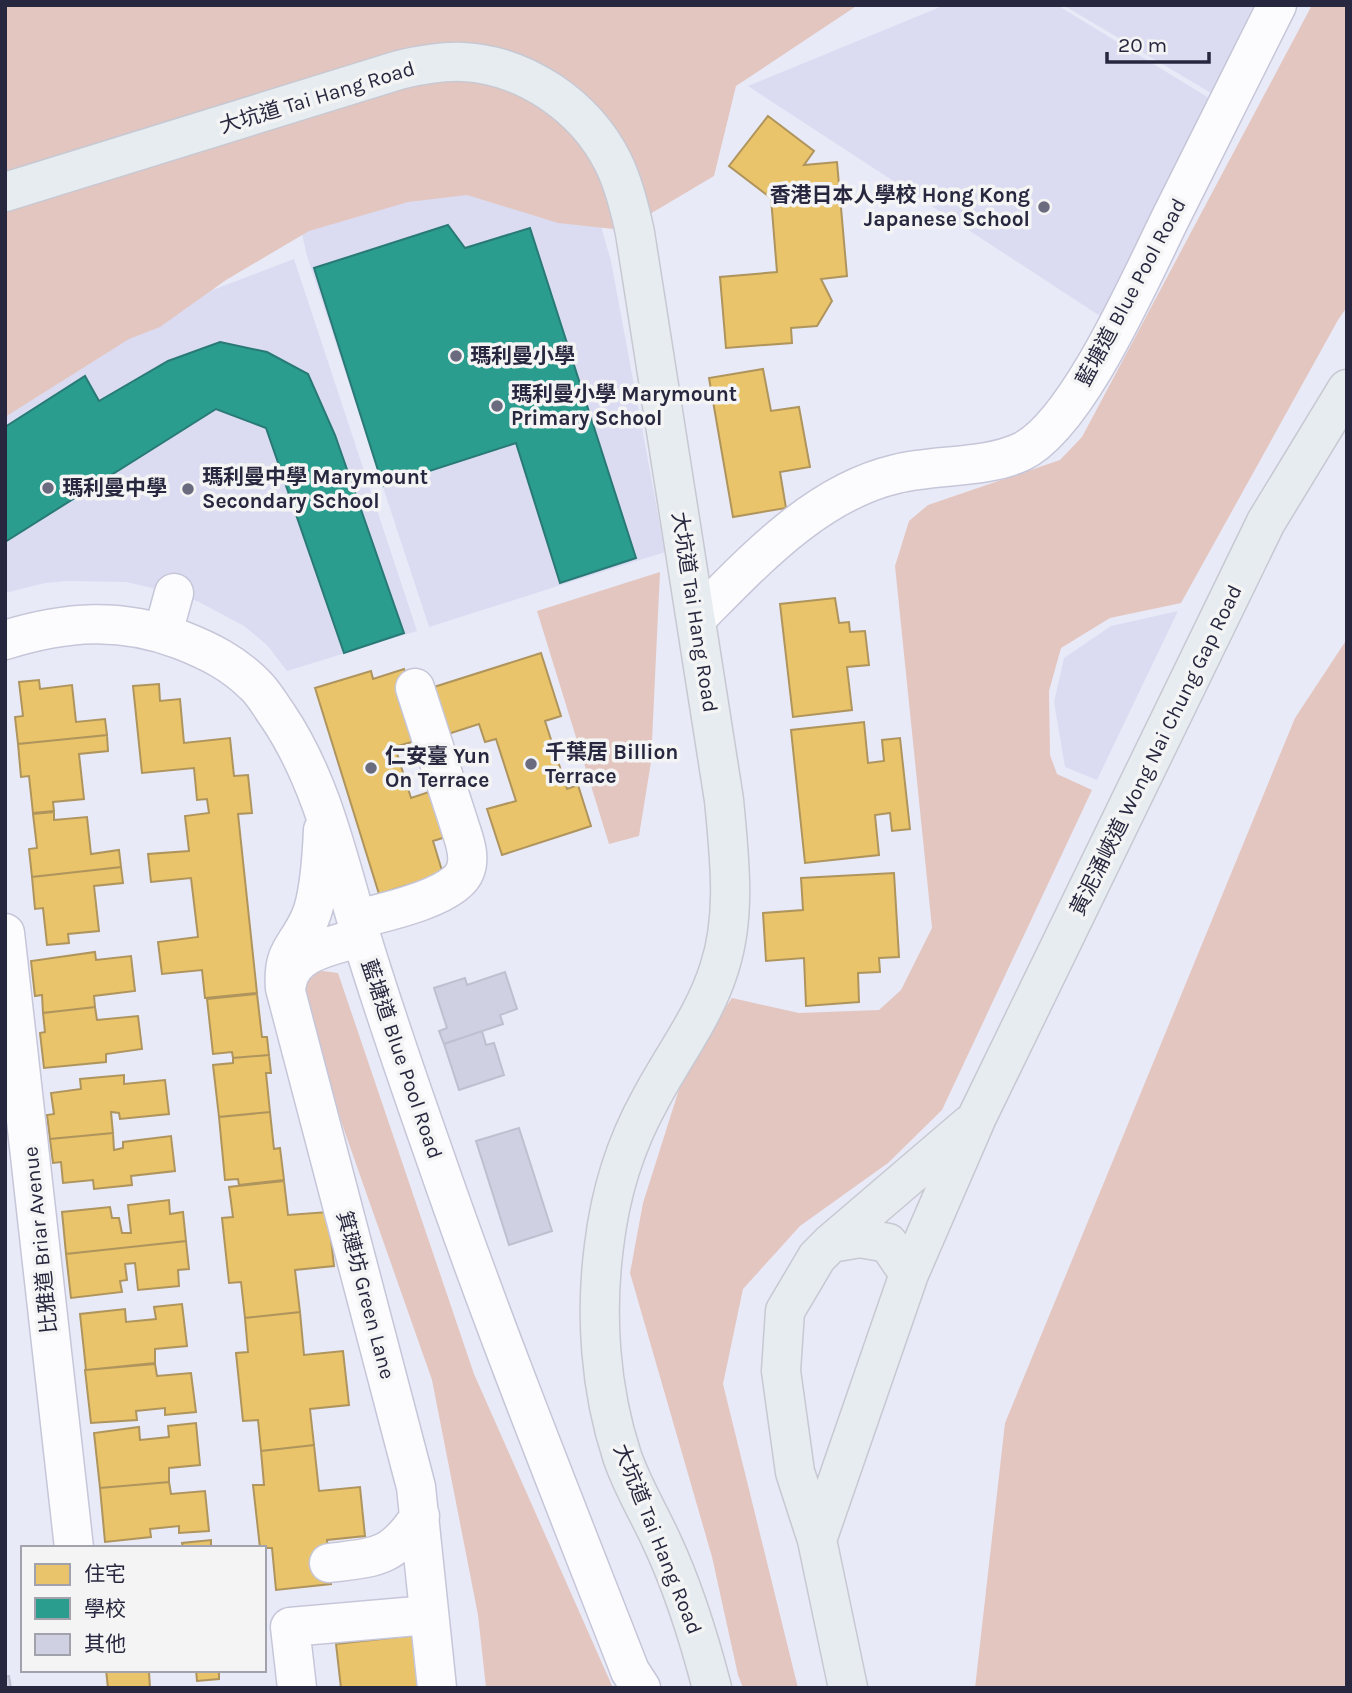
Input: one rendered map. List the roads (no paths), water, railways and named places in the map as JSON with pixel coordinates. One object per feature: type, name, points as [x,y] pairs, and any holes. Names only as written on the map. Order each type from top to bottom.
[{"type":"main road","name":"大坑道 Tai Hang Road","points":[[5,192],[399,70],[443,62],[479,64],[514,72],[540,85],[579,116],[602,143],[622,182],[629,207],[697,618],[724,800],[729,906],[726,942],[704,1007],[651,1097],[622,1161],[604,1245],[601,1333],[604,1378],[622,1455],[639,1498],[679,1581],[701,1645],[712,1688]]},
{"type":"main road","name":"黃泥涌峽道 Wong Nai Chung Gap Road","points":[[817,1540],[909,1274],[977,1117],[1266,522],[1347,389]]},
{"type":"main road","name":"黃泥涌峽道 Wong Nai Chung Gap Road","points":[[848,1688],[817,1540],[795,1472],[781,1371],[785,1311],[817,1257],[977,1117]]},
{"type":"main road","points":[[831,1243],[860,1238],[888,1243],[909,1274]]},
{"type":"street","name":"藍塘道 Blue Pool Road","points":[[697,618],[778,541],[818,510],[864,483],[928,468],[994,460],[1021,452],[1038,441],[1060,418],[1098,362],[1277,5]]},
{"type":"street","points":[[163,633],[174,593]]},
{"type":"street","name":"藍塘道 Blue Pool Road","points":[[5,640],[60,626],[111,623],[163,633],[229,662],[269,674],[289,733],[302,756],[323,810],[433,1154],[486,1300],[630,1671],[641,1688]]},
{"type":"street","points":[[359,928],[436,895],[459,881],[465,872],[467,853],[463,833],[415,688]]},
{"type":"street","name":"箕璉坊 Green Lane","points":[[323,810],[322,848],[311,917],[291,948],[285,964],[287,1000],[409,1459],[421,1516],[423,1600],[437,1688]]},
{"type":"street","name":"箕璉坊 Green Lane","points":[[287,1000],[288,978],[296,962],[359,928]]},
{"type":"street","name":"比雅道 Briar Avenue","points":[[5,933],[74,1546]]},
{"type":"street","points":[[329,1563],[385,1553],[398,1545],[421,1516]]},
{"type":"street","points":[[297,1688],[290,1626],[423,1600]]},
{"type":"place","name":"香港日本人學校 Hong Kong Japanese School","points":[[1044,207]]},
{"type":"place","name":"瑪利曼小學","points":[[456,356]]},
{"type":"place","name":"瑪利曼小學 Marymount Primary School","points":[[497,406]]},
{"type":"place","name":"瑪利曼中學","points":[[48,488]]},
{"type":"place","name":"瑪利曼中學 Marymount Secondary School","points":[[188,489]]},
{"type":"place","name":"千葉居 Billion Terrace","points":[[531,764]]},
{"type":"place","name":"仁安臺 Yun On Terrace","points":[[371,768]]}]
